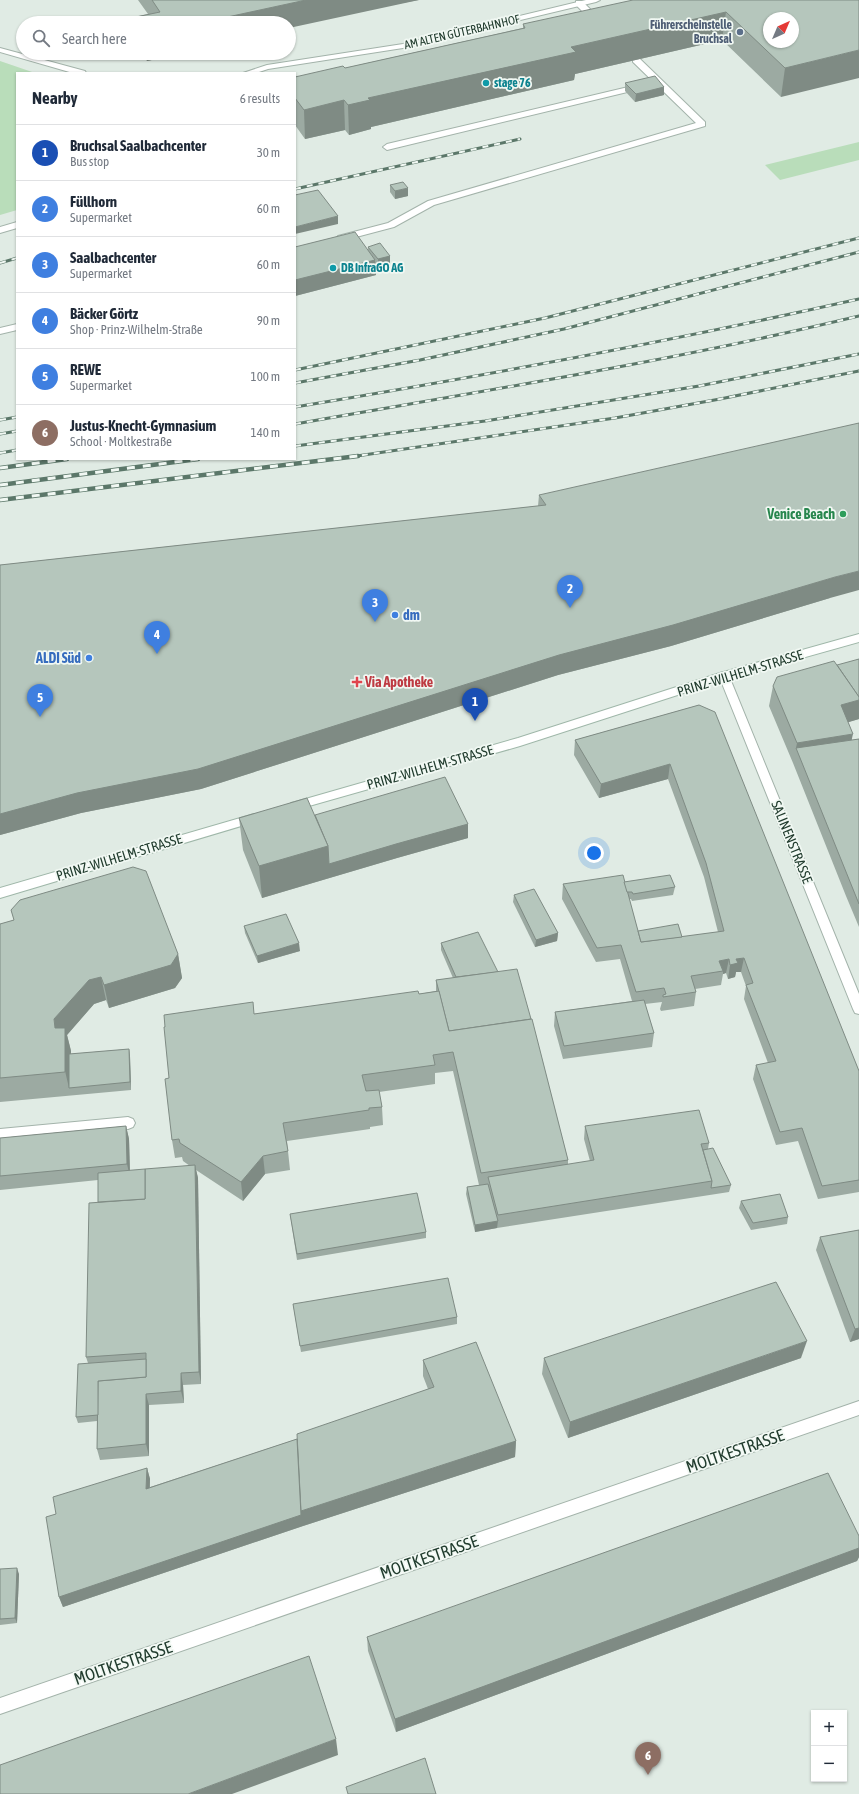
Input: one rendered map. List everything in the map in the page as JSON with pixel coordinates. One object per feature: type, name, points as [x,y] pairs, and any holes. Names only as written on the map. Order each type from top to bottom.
[{"type":"street","name":"AM ALTEN GÜTERBAHNHOF","points":[[326,59],[403,46],[596,0]]},
{"type":"street","points":[[579,4],[604,28]]},
{"type":"street","points":[[0,50],[16,55]]},
{"type":"street","points":[[250,72],[267,67],[326,59]]},
{"type":"street","points":[[293,72],[326,59]]},
{"type":"street","points":[[34,60],[78,72]]},
{"type":"street","points":[[332,241],[391,225],[431,203],[702,124],[636,60]]},
{"type":"street","points":[[37,61],[53,72]]},
{"type":"street","points":[[388,147],[658,82]]},
{"type":"street","points":[[0,230],[16,224]]},
{"type":"street","points":[[0,331],[16,327]]},
{"type":"street","name":"PRINZ-WILHELM-STRASSE","points":[[286,808],[520,742],[724,676],[859,638]]},
{"type":"street","name":"SALINENSTRASSE","points":[[724,676],[859,1009]]},
{"type":"street","name":"PRINZ-WILHELM-STRASSE","points":[[0,893],[264,815]]},
{"type":"street","points":[[0,1135],[128,1123]]},
{"type":"street","name":"MOLTKESTRASSE","points":[[0,1706],[859,1408]]},
{"type":"green space","points":[[0,61],[32,72],[16,72],[16,210],[0,215]]},
{"type":"green space","points":[[859,142],[859,160],[780,180],[765,165]]},
{"type":"building","points":[[152,0],[306,0],[232,16],[141,16],[160,12]]},
{"type":"building","points":[[633,0],[859,0],[859,50],[785,68],[764,48],[799,48],[799,12],[763,12],[763,47],[726,12],[571,47],[576,52],[368,98],[370,100],[348,105],[344,100],[304,110],[296,99],[296,77],[343,66],[345,68],[525,28],[523,24]]},
{"type":"building","points":[[655,76],[664,87],[636,94],[625,83]]},
{"type":"building","points":[[403,182],[408,188],[395,191],[390,185]]},
{"type":"building","points":[[318,190],[338,216],[296,227],[296,195]]},
{"type":"building","points":[[355,232],[375,260],[296,280],[296,247]]},
{"type":"building","points":[[380,243],[390,256],[378,259],[368,247]]},
{"type":"building","points":[[859,423],[859,571],[673,625],[559,655],[198,769],[77,793],[0,814],[0,565],[546,505],[539,495]]},
{"type":"building","points":[[859,659],[859,697],[837,665]]},
{"type":"building","points":[[834,661],[859,697],[859,700],[841,705],[853,734],[797,743],[773,686],[777,677]]},
{"type":"building","points":[[699,705],[715,712],[859,1071],[859,1180],[822,1186],[802,1128],[780,1132],[756,1065],[776,1061],[746,985],[753,983],[744,958],[736,959],[738,963],[730,965],[729,959],[719,961],[723,971],[691,976],[696,992],[663,997],[663,995],[666,994],[664,988],[636,992],[621,945],[597,948],[563,884],[623,875],[641,942],[724,931],[706,863],[670,764],[601,784],[575,740]]},
{"type":"building","points":[[859,739],[859,904],[796,748]]},
{"type":"building","points":[[445,777],[468,824],[329,864],[328,846],[315,815]]},
{"type":"building","points":[[307,798],[328,846],[259,866],[239,818]]},
{"type":"building","points":[[133,867],[146,871],[178,954],[171,965],[104,985],[101,977],[89,980],[54,1019],[55,1028],[65,1028],[65,1072],[0,1078],[0,924],[14,920],[11,910],[20,900]]},
{"type":"building","points":[[670,875],[675,887],[633,894],[632,892],[627,892],[624,882]]},
{"type":"building","points":[[534,889],[558,933],[536,940],[514,895]]},
{"type":"building","points":[[286,914],[299,943],[257,956],[244,926]]},
{"type":"building","points":[[678,924],[682,937],[641,942],[638,931]]},
{"type":"building","points":[[478,932],[498,972],[456,977],[441,943]]},
{"type":"building","points":[[517,969],[531,1019],[449,1031],[436,980]]},
{"type":"building","points":[[418,991],[419,994],[439,991],[449,1031],[532,1019],[568,1160],[481,1173],[453,1052],[433,1055],[435,1065],[362,1075],[366,1091],[379,1090],[382,1107],[283,1123],[288,1151],[263,1156],[241,1182],[180,1143],[179,1139],[172,1140],[165,1079],[169,1078],[164,1015],[253,1002],[254,1014]]},
{"type":"building","points":[[644,1000],[654,1033],[564,1046],[555,1012]]},
{"type":"building","points":[[129,1049],[130,1082],[69,1088],[69,1054]]},
{"type":"building","points":[[699,1110],[709,1143],[701,1144],[712,1181],[498,1215],[488,1177],[594,1160],[585,1126]]},
{"type":"building","points":[[126,1126],[127,1164],[0,1176],[0,1138]]},
{"type":"building","points":[[713,1148],[731,1185],[711,1188],[712,1181],[703,1150]]},
{"type":"building","points":[[195,1165],[199,1372],[181,1373],[181,1391],[146,1394],[146,1444],[97,1449],[98,1381],[146,1377],[146,1353],[86,1357],[89,1203],[145,1199],[145,1169]]},
{"type":"building","points":[[145,1169],[145,1199],[98,1202],[98,1173]]},
{"type":"building","points":[[488,1184],[498,1221],[475,1225],[467,1187]]},
{"type":"building","points":[[417,1193],[426,1232],[297,1254],[290,1214]]},
{"type":"building","points":[[780,1194],[788,1217],[753,1223],[741,1201]]},
{"type":"building","points":[[859,1230],[859,1328],[855,1329],[820,1237]]},
{"type":"building","points":[[448,1278],[457,1317],[300,1346],[293,1304]]},
{"type":"building","points":[[776,1282],[807,1341],[570,1422],[544,1358]]},
{"type":"building","points":[[476,1342],[516,1441],[301,1511],[297,1434],[434,1387],[423,1360]]},
{"type":"building","points":[[146,1359],[146,1377],[98,1381],[98,1415],[76,1417],[78,1364]]},
{"type":"building","points":[[297,1439],[301,1515],[59,1597],[46,1517],[56,1514],[53,1497],[147,1468],[146,1489]]},
{"type":"building","points":[[828,1473],[859,1536],[859,1548],[395,1719],[367,1637]]},
{"type":"building","points":[[17,1568],[15,1618],[0,1619],[0,1569]]},
{"type":"building","points":[[309,1656],[336,1739],[188,1794],[0,1794],[0,1765]]},
{"type":"building","points":[[425,1758],[436,1794],[348,1794],[346,1787]]},
{"type":"railway","points":[[296,189],[520,139]]},
{"type":"railway","points":[[296,370],[545,318],[859,238]]},
{"type":"railway","points":[[296,383],[420,360],[564,329],[859,252]]},
{"type":"railway","points":[[0,263],[16,258]]},
{"type":"railway","points":[[296,407],[578,357],[859,299]]},
{"type":"railway","points":[[296,424],[648,361],[859,316]]},
{"type":"railway","points":[[296,446],[485,421],[699,386],[859,354]]},
{"type":"railway","points":[[351,457],[615,418],[720,399],[859,371]]},
{"type":"railway","points":[[0,420],[16,417]]},
{"type":"railway","points":[[0,434],[16,431]]},
{"type":"railway","points":[[0,453],[16,450]]},
{"type":"railway","points":[[351,457],[358,456]]},
{"type":"railway","points":[[0,500],[351,457]]},
{"type":"railway","points":[[0,468],[60,460]]},
{"type":"railway","points":[[0,485],[190,460]]},
{"type":"place","name":"Führerscheinstelle Bruchsal","points":[[740,32]]},
{"type":"place","name":"stage 76","points":[[486,83]]},
{"type":"place","name":"DB InfraGO AG","points":[[333,268]]},
{"type":"place","name":"Venice Beach","points":[[843,514]]},
{"type":"place","name":"Füllhorn","points":[[570,608]]},
{"type":"place","name":"dm","points":[[395,615]]},
{"type":"place","name":"Saalbachcenter","points":[[375,622]]},
{"type":"place","name":"Bäcker Görtz","points":[[157,654]]},
{"type":"place","name":"ALDI Süd","points":[[89,658]]},
{"type":"place","name":"Via Apotheke","points":[[357,682]]},
{"type":"place","name":"REWE","points":[[40,717]]},
{"type":"place","name":"Bruchsal Saalbachcenter","points":[[475,721]]},
{"type":"place","name":"Justus-Knecht-Gymnasium","points":[[648,1775]]}]
